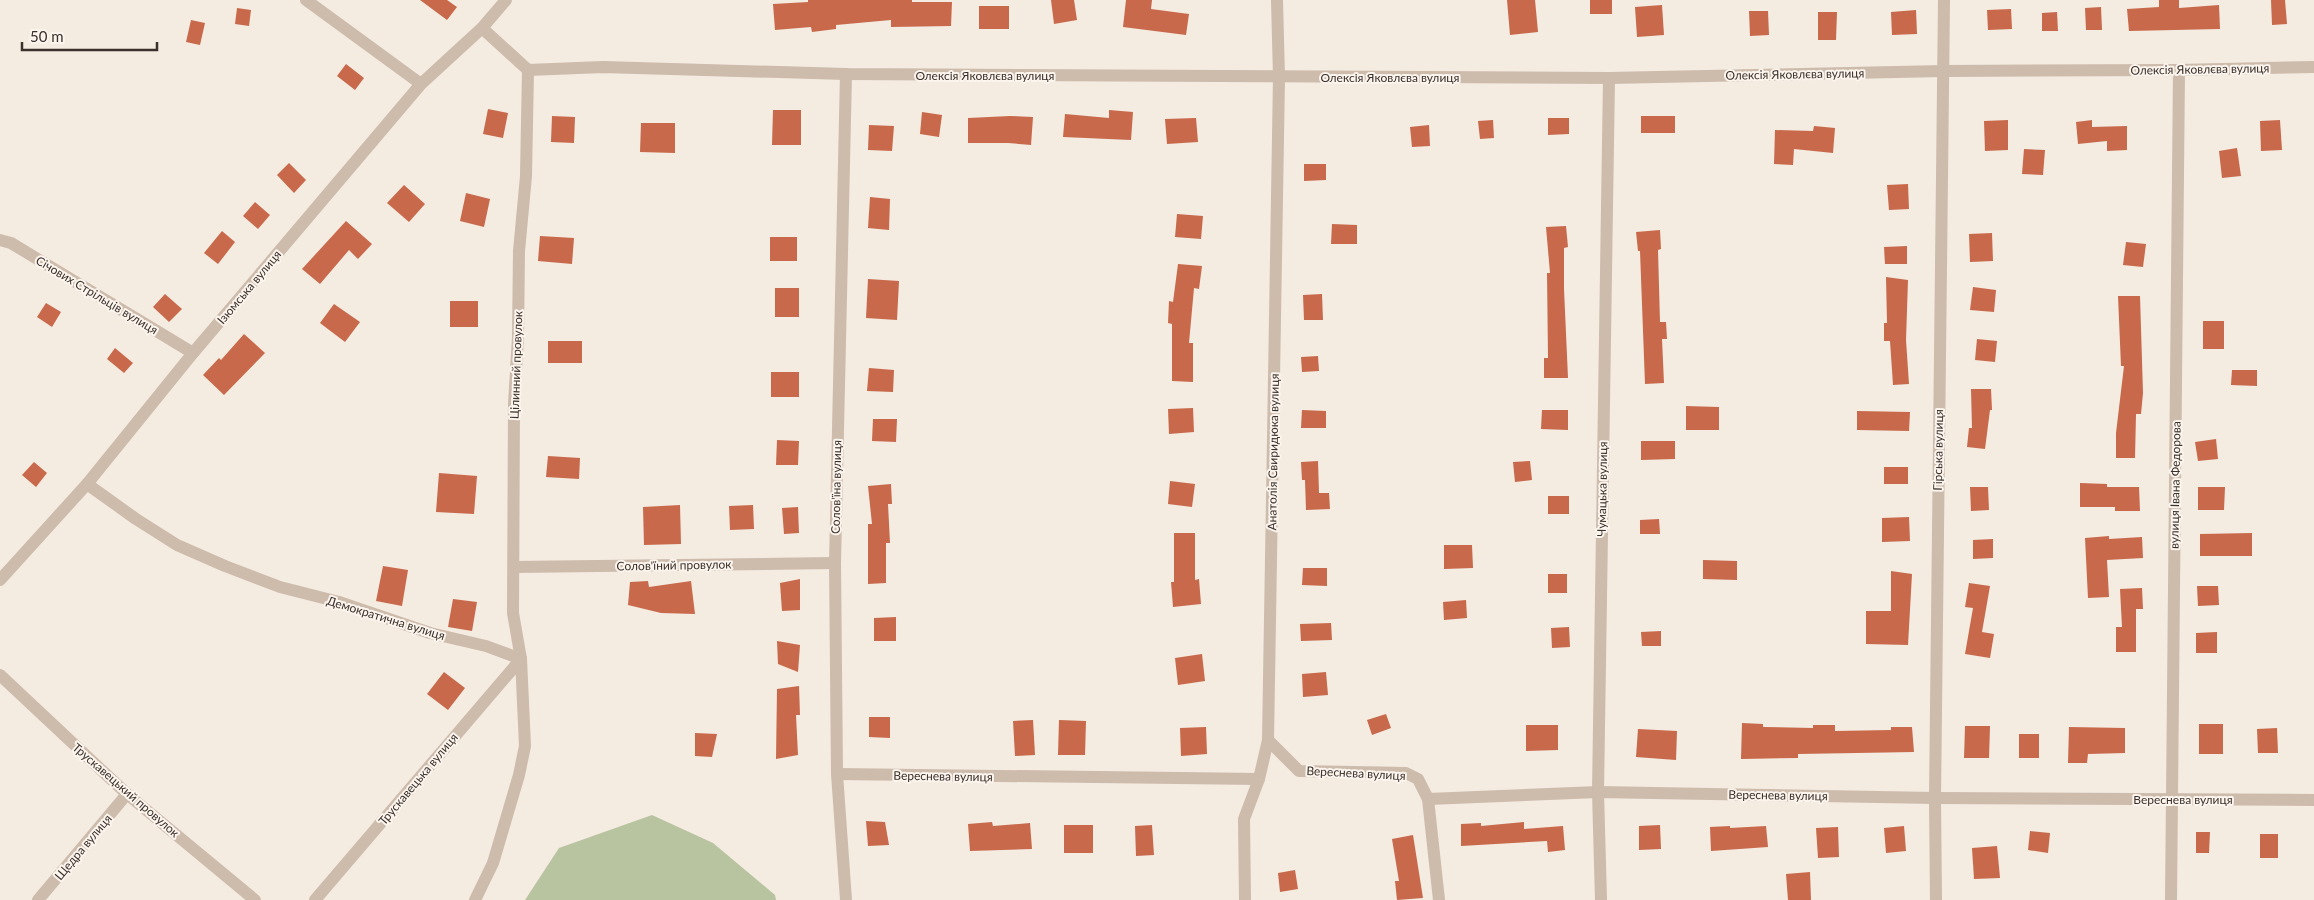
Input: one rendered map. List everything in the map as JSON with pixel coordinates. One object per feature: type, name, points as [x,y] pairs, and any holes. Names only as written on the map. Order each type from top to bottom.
[{"type":"street","points":[[306,0],[421,84]]},
{"type":"street","name":"Ізюмська вулиця","points":[[0,580],[87,484],[193,353],[421,84],[482,28],[506,0]]},
{"type":"street","name":"Анатолія Свиридюка вулиця","points":[[1245,900],[1244,819],[1258,779],[1268,740],[1279,77],[1277,0]]},
{"type":"street","name":"Гірська вулиця","points":[[1936,900],[1935,798],[1944,0]]},
{"type":"street","points":[[482,28],[528,70]]},
{"type":"street","name":"Олексія Яковлєва вулиця","points":[[528,70],[603,66],[846,74],[1609,78],[1943,70],[2179,70],[2314,67]]},
{"type":"street","name":"Цілинний провулок","points":[[521,659],[513,613],[514,404],[518,337],[519,251],[526,176],[528,70]]},
{"type":"street","name":"вулиця Івана Федорова","points":[[2171,900],[2179,70]]},
{"type":"street","name":"Солов'їна вулиця","points":[[846,74],[834,563],[837,774],[846,900]]},
{"type":"street","name":"Чумацька вулиця","points":[[1601,900],[1598,792],[1609,78]]},
{"type":"street","name":"Січових Стрільців вулиця","points":[[0,240],[11,244],[193,353]]},
{"type":"street","name":"Демократична вулиця","points":[[87,484],[136,520],[177,545],[225,566],[280,587],[339,602],[430,633],[486,646],[521,659]]},
{"type":"street","name":"Солов'їний провулок","points":[[514,567],[834,563]]},
{"type":"street","points":[[475,900],[492,863],[526,746],[521,659]]},
{"type":"street","name":"Трускавецька вулиця","points":[[315,900],[521,659]]},
{"type":"street","name":"Трускавецький провулок","points":[[0,675],[127,794],[256,900]]},
{"type":"street","name":"Вереснева вулиця","points":[[1268,740],[1299,771],[1406,774],[1418,779],[1428,799],[1598,792],[1935,798],[2314,800]]},
{"type":"street","name":"Вереснева вулиця","points":[[837,774],[1258,779]]},
{"type":"street","name":"Щедра вулиця","points":[[38,900],[127,794]]},
{"type":"street","points":[[1428,799],[1439,900]]},
{"type":"green space","points":[[652,815],[713,843],[775,895],[776,900],[525,900],[559,848]]},
{"type":"building","points":[[420,0],[447,0],[457,7],[447,20]]},
{"type":"building","points":[[808,0],[952,2],[951,26],[891,27],[891,20],[836,25],[836,29],[812,32],[811,27],[775,30],[773,4],[808,2]]},
{"type":"building","points":[[1051,0],[1074,0],[1077,20],[1054,24]]},
{"type":"building","points":[[1126,0],[1152,0],[1151,9],[1189,14],[1186,35],[1123,27]]},
{"type":"building","points":[[1507,0],[1535,0],[1538,32],[1510,35]]},
{"type":"building","points":[[1590,0],[1612,0],[1612,14],[1590,14]]},
{"type":"building","points":[[2159,0],[2179,0],[2179,8],[2219,5],[2220,29],[2129,31],[2127,9],[2159,7]]},
{"type":"building","points":[[2271,0],[2285,0],[2287,24],[2272,25]]},
{"type":"building","points":[[1662,5],[1664,35],[1637,37],[1635,7]]},
{"type":"building","points":[[979,6],[1009,6],[1009,29],[979,29]]},
{"type":"building","points":[[2101,7],[2102,30],[2086,30],[2085,8]]},
{"type":"building","points":[[237,8],[251,10],[249,26],[235,24]]},
{"type":"building","points":[[2011,9],[2012,29],[1988,30],[1987,10]]},
{"type":"building","points":[[1916,10],[1917,34],[1892,35],[1891,12]]},
{"type":"building","points":[[1749,11],[1768,11],[1769,35],[1750,36]]},
{"type":"building","points":[[1818,12],[1837,12],[1836,40],[1818,40]]},
{"type":"building","points":[[2057,12],[2058,31],[2042,31],[2042,13]]},
{"type":"building","points":[[191,20],[205,23],[200,45],[186,42]]},
{"type":"building","points":[[346,64],[364,78],[355,90],[337,76]]},
{"type":"building","points":[[488,109],[508,113],[503,138],[483,134]]},
{"type":"building","points":[[773,110],[801,110],[801,145],[772,145]]},
{"type":"building","points":[[1109,110],[1133,112],[1131,140],[1063,137],[1065,114],[1109,118]]},
{"type":"building","points":[[922,112],[942,115],[939,137],[920,134]]},
{"type":"building","points":[[552,116],[575,117],[574,143],[551,142]]},
{"type":"building","points":[[1641,116],[1675,116],[1675,133],[1641,133]]},
{"type":"building","points":[[1033,117],[1031,145],[968,143],[968,118]]},
{"type":"building","points":[[1196,118],[1198,142],[1167,144],[1165,119]]},
{"type":"building","points":[[1548,118],[1569,118],[1569,134],[1548,135]]},
{"type":"building","points":[[1493,120],[1494,138],[1480,139],[1478,121]]},
{"type":"building","points":[[2008,120],[2008,150],[1985,151],[1984,121]]},
{"type":"building","points":[[2092,120],[2092,127],[2127,126],[2127,150],[2107,151],[2107,141],[2078,144],[2076,122]]},
{"type":"building","points":[[2280,120],[2282,150],[2261,151],[2260,121]]},
{"type":"building","points":[[641,123],[675,123],[675,153],[640,152]]},
{"type":"building","points":[[869,125],[894,126],[892,151],[868,150]]},
{"type":"building","points":[[1429,125],[1430,146],[1412,147],[1410,127]]},
{"type":"building","points":[[1814,126],[1835,128],[1833,153],[1794,149],[1793,165],[1774,164],[1775,130],[1813,131]]},
{"type":"building","points":[[2237,148],[2241,176],[2222,178],[2219,151]]},
{"type":"building","points":[[2024,149],[2045,150],[2043,175],[2022,174]]},
{"type":"building","points":[[289,163],[306,180],[294,193],[277,175]]},
{"type":"building","points":[[1304,164],[1326,164],[1326,180],[1304,181]]},
{"type":"building","points":[[1908,184],[1909,209],[1889,210],[1887,185]]},
{"type":"building","points":[[404,185],[425,204],[409,222],[387,203]]},
{"type":"building","points":[[466,193],[490,199],[484,227],[460,221]]},
{"type":"building","points":[[870,197],[890,199],[889,230],[868,228]]},
{"type":"building","points":[[255,202],[270,215],[258,229],[243,216]]},
{"type":"building","points":[[1177,214],[1203,216],[1201,239],[1175,237]]},
{"type":"building","points":[[346,221],[372,244],[358,259],[349,250],[320,284],[302,269]]},
{"type":"building","points":[[1332,224],[1357,225],[1357,244],[1331,244]]},
{"type":"building","points":[[1566,226],[1568,247],[1564,248],[1564,289],[1568,378],[1544,378],[1544,358],[1548,358],[1547,273],[1550,273],[1546,227]]},
{"type":"building","points":[[1660,230],[1661,249],[1658,250],[1660,322],[1666,322],[1667,339],[1662,339],[1664,383],[1645,384],[1640,251],[1638,251],[1636,232]]},
{"type":"building","points":[[222,231],[235,242],[218,264],[204,253]]},
{"type":"building","points":[[1992,233],[1993,261],[1970,262],[1969,234]]},
{"type":"building","points":[[540,236],[574,238],[572,264],[538,261]]},
{"type":"building","points":[[770,237],[797,237],[797,261],[770,261]]},
{"type":"building","points":[[2126,242],[2146,244],[2143,267],[2123,265]]},
{"type":"building","points":[[1907,246],[1907,264],[1885,264],[1884,247]]},
{"type":"building","points":[[1178,264],[1202,266],[1199,289],[1194,288],[1189,343],[1193,343],[1193,382],[1172,381],[1172,324],[1168,323],[1169,301],[1173,302]]},
{"type":"building","points":[[1886,277],[1908,280],[1906,340],[1909,384],[1893,385],[1890,341],[1884,341],[1884,323],[1887,323]]},
{"type":"building","points":[[868,279],[899,281],[897,320],[866,318]]},
{"type":"building","points":[[1973,287],[1996,290],[1994,312],[1970,310]]},
{"type":"building","points":[[775,288],[799,288],[799,317],[775,317]]},
{"type":"building","points":[[165,294],[182,309],[169,322],[153,307]]},
{"type":"building","points":[[1322,294],[1323,320],[1304,320],[1303,295]]},
{"type":"building","points":[[2118,296],[2140,296],[2143,393],[2141,414],[2136,414],[2135,458],[2116,458],[2116,433],[2124,366],[2121,366]]},
{"type":"building","points":[[450,301],[478,301],[478,327],[450,327]]},
{"type":"building","points":[[46,303],[61,312],[52,327],[37,317]]},
{"type":"building","points":[[334,304],[360,322],[345,342],[320,323]]},
{"type":"building","points":[[2203,321],[2224,321],[2224,349],[2203,349]]},
{"type":"building","points":[[244,334],[265,353],[224,395],[203,375],[219,358],[221,360]]},
{"type":"building","points":[[1977,339],[1997,341],[1995,362],[1975,360]]},
{"type":"building","points":[[548,341],[582,341],[582,363],[548,363]]},
{"type":"building","points":[[115,348],[133,363],[124,373],[107,359]]},
{"type":"building","points":[[1318,356],[1319,371],[1302,372],[1301,357]]},
{"type":"building","points":[[869,368],[894,370],[893,392],[867,391]]},
{"type":"building","points":[[2232,370],[2257,370],[2257,386],[2231,385]]},
{"type":"building","points":[[771,372],[799,372],[799,397],[771,397]]},
{"type":"building","points":[[1971,389],[1991,389],[1992,410],[1990,410],[1985,449],[1967,447],[1969,428],[1972,428]]},
{"type":"building","points":[[1686,406],[1719,407],[1719,430],[1686,430]]},
{"type":"building","points":[[1193,408],[1194,432],[1169,434],[1168,409]]},
{"type":"building","points":[[1302,410],[1326,411],[1326,428],[1301,428]]},
{"type":"building","points":[[1542,410],[1568,410],[1568,430],[1541,429]]},
{"type":"building","points":[[1857,411],[1910,412],[1909,431],[1857,430]]},
{"type":"building","points":[[873,419],[897,419],[896,442],[872,441]]},
{"type":"building","points":[[2216,439],[2218,459],[2198,461],[2195,442]]},
{"type":"building","points":[[777,440],[799,441],[798,465],[776,465]]},
{"type":"building","points":[[1641,441],[1675,441],[1675,459],[1641,460]]},
{"type":"building","points":[[548,456],[580,458],[579,479],[546,477]]},
{"type":"building","points":[[1318,461],[1319,493],[1329,493],[1330,509],[1306,510],[1305,480],[1302,480],[1301,462]]},
{"type":"building","points":[[1530,461],[1532,480],[1515,482],[1513,462]]},
{"type":"building","points":[[34,462],[47,473],[36,487],[22,475]]},
{"type":"building","points":[[1884,467],[1908,467],[1908,484],[1884,484]]},
{"type":"building","points":[[439,473],[477,476],[474,514],[436,512]]},
{"type":"building","points":[[1170,481],[1195,484],[1192,507],[1168,504]]},
{"type":"building","points":[[2080,483],[2107,484],[2107,487],[2139,487],[2140,511],[2115,511],[2115,507],[2080,507]]},
{"type":"building","points":[[891,484],[892,504],[888,504],[890,543],[886,543],[886,583],[868,584],[868,524],[872,524],[868,486]]},
{"type":"building","points":[[1970,487],[1988,487],[1989,510],[1971,511]]},
{"type":"building","points":[[2198,487],[2225,487],[2224,510],[2198,510]]},
{"type":"building","points":[[1548,496],[1569,496],[1569,514],[1548,514]]},
{"type":"building","points":[[680,505],[681,544],[644,545],[643,507]]},
{"type":"building","points":[[753,505],[754,529],[730,530],[729,506]]},
{"type":"building","points":[[798,507],[799,533],[784,534],[782,508]]},
{"type":"building","points":[[1909,517],[1910,541],[1882,542],[1882,518]]},
{"type":"building","points":[[1659,519],[1660,534],[1640,534],[1640,520]]},
{"type":"building","points":[[1174,533],[1195,533],[1195,580],[1199,579],[1201,604],[1173,607],[1171,582],[1174,582]]},
{"type":"building","points":[[2252,533],[2252,556],[2200,556],[2200,534]]},
{"type":"building","points":[[2109,536],[2109,539],[2142,537],[2143,558],[2107,560],[2109,597],[2088,598],[2085,538]]},
{"type":"building","points":[[1993,539],[1993,558],[1973,559],[1973,540]]},
{"type":"building","points":[[1444,545],[1472,545],[1473,568],[1444,569]]},
{"type":"building","points":[[1703,560],[1737,561],[1737,580],[1703,579]]},
{"type":"building","points":[[383,566],[408,570],[402,606],[376,601]]},
{"type":"building","points":[[1303,568],[1327,568],[1327,586],[1302,585]]},
{"type":"building","points":[[1891,571],[1912,574],[1908,645],[1866,644],[1866,611],[1891,611]]},
{"type":"building","points":[[1548,574],[1567,574],[1567,593],[1548,593]]},
{"type":"building","points":[[800,579],[800,610],[782,611],[780,583]]},
{"type":"building","points":[[648,581],[649,587],[691,581],[695,614],[661,613],[628,605],[630,582]]},
{"type":"building","points":[[1969,583],[1990,586],[1982,632],[1994,634],[1990,658],[1965,654],[1973,608],[1965,607]]},
{"type":"building","points":[[2197,586],[2218,586],[2219,605],[2198,606]]},
{"type":"building","points":[[2142,588],[2143,609],[2136,609],[2136,652],[2116,652],[2116,627],[2122,627],[2120,589]]},
{"type":"building","points":[[453,599],[477,602],[472,631],[448,627]]},
{"type":"building","points":[[1466,600],[1467,618],[1444,620],[1443,602]]},
{"type":"building","points":[[896,617],[896,641],[874,641],[874,618]]},
{"type":"building","points":[[1331,623],[1332,640],[1301,641],[1300,624]]},
{"type":"building","points":[[1569,627],[1570,647],[1552,648],[1551,628]]},
{"type":"building","points":[[1661,631],[1661,646],[1642,646],[1641,632]]},
{"type":"building","points":[[2217,632],[2217,653],[2196,653],[2196,633]]},
{"type":"building","points":[[777,641],[800,645],[798,672],[778,664]]},
{"type":"building","points":[[1202,654],[1205,681],[1178,685],[1175,658]]},
{"type":"building","points":[[444,672],[465,688],[448,710],[427,694]]},
{"type":"building","points":[[1326,672],[1328,695],[1303,697],[1302,674]]},
{"type":"building","points":[[799,686],[800,715],[796,715],[798,755],[776,759],[777,689]]},
{"type":"building","points":[[1386,714],[1391,728],[1372,735],[1367,720]]},
{"type":"building","points":[[869,717],[890,717],[890,738],[869,737]]},
{"type":"building","points":[[1033,720],[1035,755],[1015,756],[1013,721]]},
{"type":"building","points":[[1059,720],[1086,721],[1085,755],[1058,755]]},
{"type":"building","points":[[1742,723],[1763,724],[1763,727],[1813,728],[1813,725],[1835,725],[1835,731],[1891,730],[1891,727],[1912,727],[1914,752],[1798,754],[1798,758],[1741,759]]},
{"type":"building","points":[[2199,724],[2223,724],[2223,754],[2199,754]]},
{"type":"building","points":[[1526,725],[1558,725],[1558,750],[1526,751]]},
{"type":"building","points":[[1965,726],[1990,726],[1989,758],[1964,758]]},
{"type":"building","points":[[1206,727],[1207,754],[1181,756],[1180,728]]},
{"type":"building","points":[[2069,727],[2125,728],[2125,753],[2088,754],[2087,763],[2068,763]]},
{"type":"building","points":[[2277,728],[2278,753],[2258,753],[2257,729]]},
{"type":"building","points":[[1638,729],[1677,731],[1676,760],[1636,757]]},
{"type":"building","points":[[695,733],[717,734],[712,757],[695,756]]},
{"type":"building","points":[[2019,734],[2039,734],[2039,758],[2019,758]]},
{"type":"building","points":[[866,821],[885,822],[889,845],[868,846]]},
{"type":"building","points":[[992,822],[993,826],[1030,823],[1032,849],[970,851],[968,824]]},
{"type":"building","points":[[1524,822],[1524,829],[1563,826],[1565,850],[1548,852],[1547,841],[1461,846],[1461,824],[1481,823],[1481,826]]},
{"type":"building","points":[[1064,825],[1093,825],[1093,853],[1064,853]]},
{"type":"building","points":[[1152,825],[1154,855],[1136,856],[1135,826]]},
{"type":"building","points":[[1660,825],[1661,849],[1639,850],[1639,826]]},
{"type":"building","points":[[1730,826],[1730,828],[1766,826],[1768,847],[1711,851],[1710,827]]},
{"type":"building","points":[[1904,826],[1906,851],[1886,853],[1884,828]]},
{"type":"building","points":[[1838,827],[1839,857],[1818,858],[1816,828]]},
{"type":"building","points":[[2030,831],[2050,833],[2048,853],[2028,850]]},
{"type":"building","points":[[2196,832],[2210,832],[2209,853],[2196,853]]},
{"type":"building","points":[[2260,834],[2278,834],[2278,858],[2260,858]]},
{"type":"building","points":[[1413,835],[1423,898],[1397,900],[1395,881],[1399,881],[1392,839]]},
{"type":"building","points":[[1997,846],[2000,878],[1974,879],[1972,848]]},
{"type":"building","points":[[1295,870],[1298,889],[1280,892],[1278,873]]},
{"type":"building","points":[[1810,872],[1811,900],[1788,900],[1786,874]]}]
